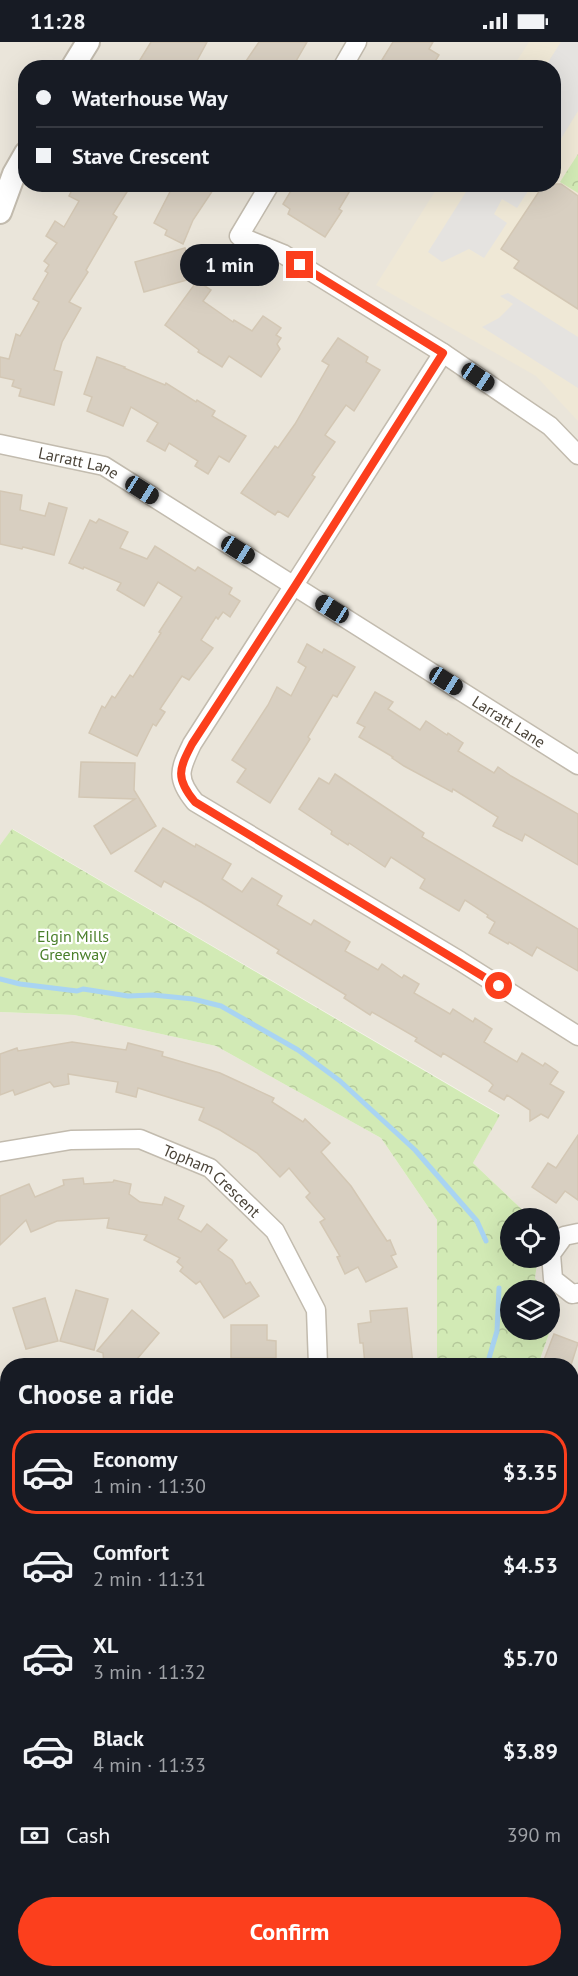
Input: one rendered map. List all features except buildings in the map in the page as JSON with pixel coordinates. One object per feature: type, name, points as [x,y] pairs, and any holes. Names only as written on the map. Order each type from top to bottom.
[{"type":"street","points":[[77,60],[88,42]]},
{"type":"street","points":[[347,60],[357,42]]},
{"type":"street","points":[[0,212],[18,167]]},
{"type":"street","points":[[265,192],[238,236],[283,254],[443,353],[550,426],[578,455]]},
{"type":"street","points":[[443,353],[192,744],[180,768],[184,789],[195,802],[460,961],[578,1036]]},
{"type":"street","name":"Larratt Lane","points":[[0,444],[104,466],[578,765]]},
{"type":"street","name":"Topham Crescent","points":[[0,1152],[71,1140],[140,1139],[210,1168],[275,1231],[316,1310],[318,1358]]},
{"type":"street","points":[[578,1233],[564,1236],[551,1254],[553,1279],[572,1294],[578,1293]]},
{"type":"shaded area","points":[[0,42],[578,42],[578,1358],[540,1358],[547,1340],[560,1340],[560,1280],[536,1280],[535,1278],[536,1268],[560,1268],[560,1208],[520,1208],[473,1163],[500,1114],[13,829],[0,845]]},
{"type":"shaded area","points":[[529,42],[578,42],[578,421],[536,376],[376,285],[435,192],[561,192],[561,60],[517,60]]},
{"type":"shaded area","points":[[561,42],[578,42],[578,111],[561,139],[561,60],[549,60]]},
{"type":"shaded area","points":[[466,192],[527,192],[517,208],[502,199],[494,214],[507,223],[484,258],[469,249],[442,262],[428,252]]},
{"type":"shaded area","points":[[508,293],[578,337],[578,388],[482,327],[499,318],[513,304],[500,296]]},
{"type":"shaded area","points":[[0,1012],[74,1015],[216,1046],[381,1138],[437,1220],[437,1358],[0,1358]]},
{"type":"green space","points":[[578,154],[578,193],[561,180]]},
{"type":"green space","name":"Elgin Mills Greenway","points":[[12,829],[500,1115],[473,1163],[520,1208],[500,1208],[500,1268],[536,1268],[536,1280],[500,1280],[500,1340],[547,1340],[540,1358],[437,1358],[437,1220],[381,1138],[216,1046],[74,1015],[0,1012],[0,845]]},
{"type":"waterway","points":[[0,979],[20,984],[77,991],[83,989],[128,996],[153,995],[193,999],[221,1006],[298,1050],[340,1081],[415,1150],[477,1221],[486,1241]]},
{"type":"waterway","points":[[489,1358],[497,1331],[499,1288]]},
{"type":"route","points":[[300,265],[443,353],[192,744],[180,768],[184,789],[195,802],[499,986]]}]
